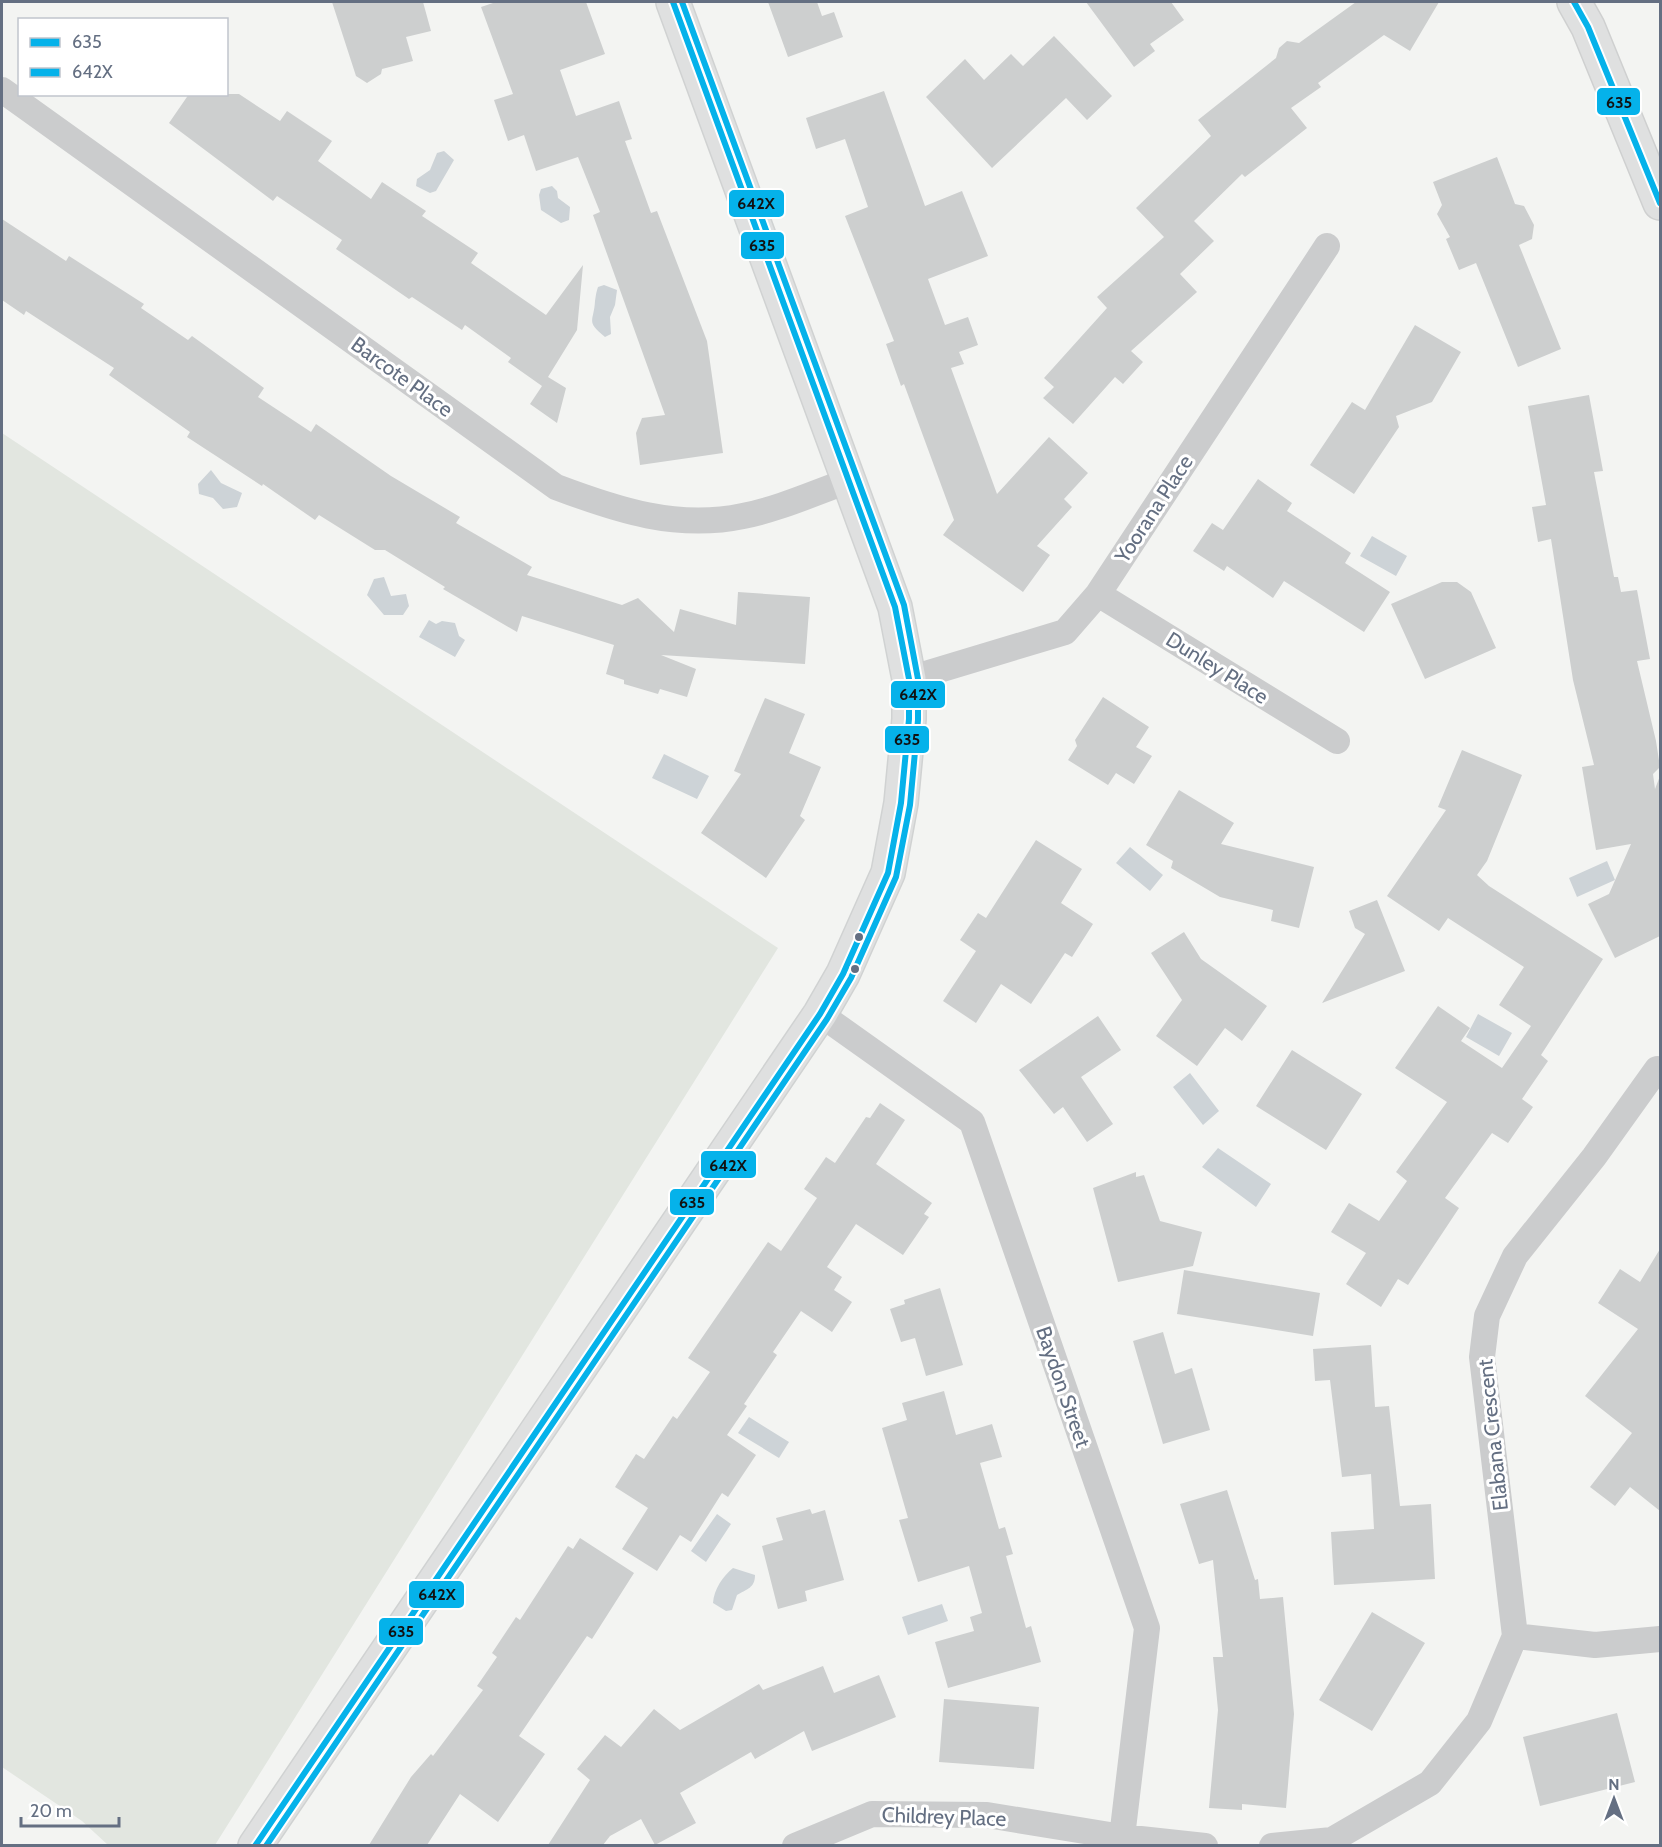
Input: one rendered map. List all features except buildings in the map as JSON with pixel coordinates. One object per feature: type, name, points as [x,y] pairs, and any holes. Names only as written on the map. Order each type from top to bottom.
[{"type":"street","points":[[255,1845],[820,1014],[843,974],[888,873],[906,767],[909,679],[895,607],[673,2]]},
{"type":"street","points":[[1574,2],[1588,27],[1660,203]]},
{"type":"street","name":"Barcote Place","points":[[2,90],[556,487],[615,509],[654,519],[691,522],[744,516],[848,481]]},
{"type":"street","name":"Yoorana Place","points":[[909,679],[1065,632],[1098,594],[1327,246]]},
{"type":"street","name":"Dunley Place","points":[[1098,594],[1337,741]]},
{"type":"street","name":"Baydon Street","points":[[820,1014],[972,1122],[1147,1628],[1122,1837]]},
{"type":"street","name":"Elabana Crescent","points":[[1515,1636],[1482,1357],[1487,1316],[1515,1256],[1594,1157],[1657,1069]]},
{"type":"street","points":[[1272,1845],[1332,1840],[1430,1783],[1479,1722],[1515,1636],[1595,1645],[1660,1639]]},
{"type":"street","name":"Childrey Place","points":[[795,1845],[872,1814],[987,1815],[1122,1837],[1205,1845]]},
{"type":"shaded area","points":[[444,151],[454,160],[436,191],[430,193],[416,186],[417,179],[430,170],[437,153]]},
{"type":"shaded area","points":[[552,186],[557,191],[558,198],[570,207],[569,220],[561,223],[541,210],[539,195],[541,189]]},
{"type":"shaded area","points":[[604,285],[617,290],[615,305],[610,317],[611,334],[605,337],[595,328],[592,321],[598,287]]},
{"type":"shaded area","points":[[2,433],[778,948],[215,1845],[108,1845],[82,1821],[2,1767]]},
{"type":"shaded area","points":[[211,470],[221,483],[242,493],[237,507],[223,509],[213,498],[199,494],[198,484]]},
{"type":"shaded area","points":[[1372,536],[1407,556],[1396,576],[1360,556]]},
{"type":"shaded area","points":[[384,577],[391,596],[406,594],[409,606],[403,615],[384,615],[367,595],[374,579]]},
{"type":"shaded area","points":[[429,620],[436,624],[442,621],[455,623],[459,636],[465,640],[455,657],[419,637]]},
{"type":"shaded area","points":[[664,754],[709,776],[697,799],[652,778]]},
{"type":"shaded area","points":[[1130,847],[1163,875],[1150,891],[1116,863]]},
{"type":"shaded area","points":[[1607,861],[1615,880],[1577,897],[1569,878]]},
{"type":"shaded area","points":[[1478,1014],[1512,1033],[1499,1056],[1466,1037]]},
{"type":"shaded area","points":[[1190,1073],[1219,1111],[1203,1125],[1173,1087]]},
{"type":"shaded area","points":[[1218,1148],[1271,1184],[1256,1207],[1202,1167]]},
{"type":"shaded area","points":[[749,1417],[789,1442],[779,1458],[738,1433]]},
{"type":"shaded area","points":[[717,1514],[731,1524],[706,1562],[691,1551]]},
{"type":"shaded area","points":[[733,1568],[755,1575],[755,1579],[750,1588],[737,1595],[732,1610],[726,1611],[713,1603],[720,1583]]},
{"type":"shaded area","points":[[942,1604],[948,1621],[908,1635],[902,1617]]},
{"type":"transit line","name":"635","points":[[255,1846],[820,1014],[843,974],[888,873],[901,803],[909,719],[909,679],[895,607],[673,2]]},
{"type":"transit line","name":"642X","points":[[266,1846],[827,1019],[851,978],[896,877],[910,805],[918,720],[918,679],[904,605],[682,2]]},
{"type":"transit line","name":"635","points":[[1574,2],[1588,27],[1660,203]]}]
